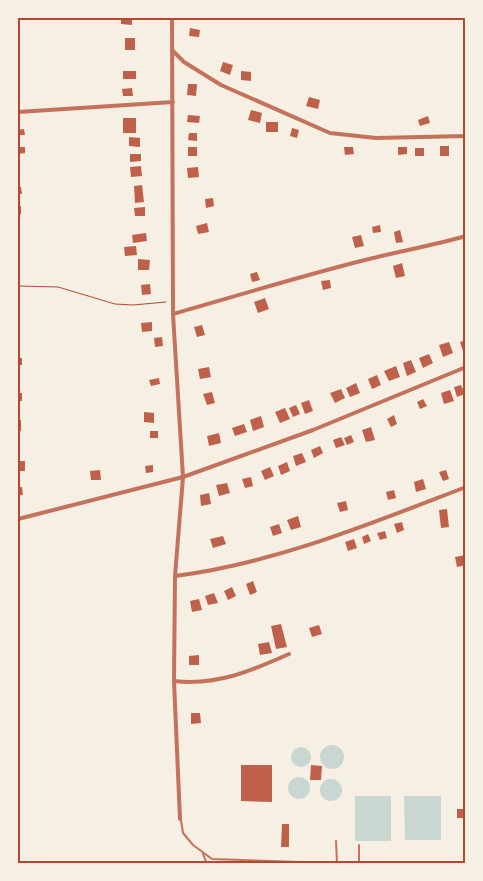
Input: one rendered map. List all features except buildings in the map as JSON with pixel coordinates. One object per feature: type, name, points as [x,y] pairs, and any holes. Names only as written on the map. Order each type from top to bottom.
[{"type":"street","points":[[172,18],[173,314],[183,477],[175,576],[174,681],[180,819]]},
{"type":"street","points":[[172,50],[184,62],[221,85],[330,133],[376,138],[466,136]]},
{"type":"street","points":[[18,112],[173,102]]},
{"type":"street","points":[[173,314],[265,286],[363,260],[426,248],[466,236]]},
{"type":"street","points":[[18,519],[183,477],[313,430],[466,367]]},
{"type":"street","points":[[175,576],[212,571],[266,557],[331,537],[466,487]]},
{"type":"street","points":[[174,681],[213,682],[289,654]]},
{"type":"lane","points":[[18,725],[18,864]]},
{"type":"lane","points":[[180,819],[183,833],[203,853],[212,858],[329,863],[448,864]]},
{"type":"lane","points":[[336,841],[337,863]]},
{"type":"lane","points":[[359,846],[359,863]]},
{"type":"lane","points":[[203,853],[206,864]]},
{"type":"path","points":[[18,286],[58,287],[116,304],[133,305],[173,302]]},
{"type":"shaded area","points":[[332,745],[340,749],[344,757],[340,765],[332,769],[324,765],[320,757],[324,749]]},
{"type":"shaded area","points":[[301,747],[308,750],[311,757],[308,764],[301,767],[294,764],[291,757],[294,750]]},
{"type":"shaded area","points":[[299,777],[307,780],[310,788],[307,796],[299,799],[291,796],[288,788],[291,780]]},
{"type":"shaded area","points":[[331,779],[339,782],[342,790],[339,798],[331,801],[323,798],[320,790],[323,782]]},
{"type":"shaded area","points":[[355,796],[391,796],[391,841],[355,841]]},
{"type":"shaded area","points":[[404,796],[441,796],[441,840],[405,840]]}]
